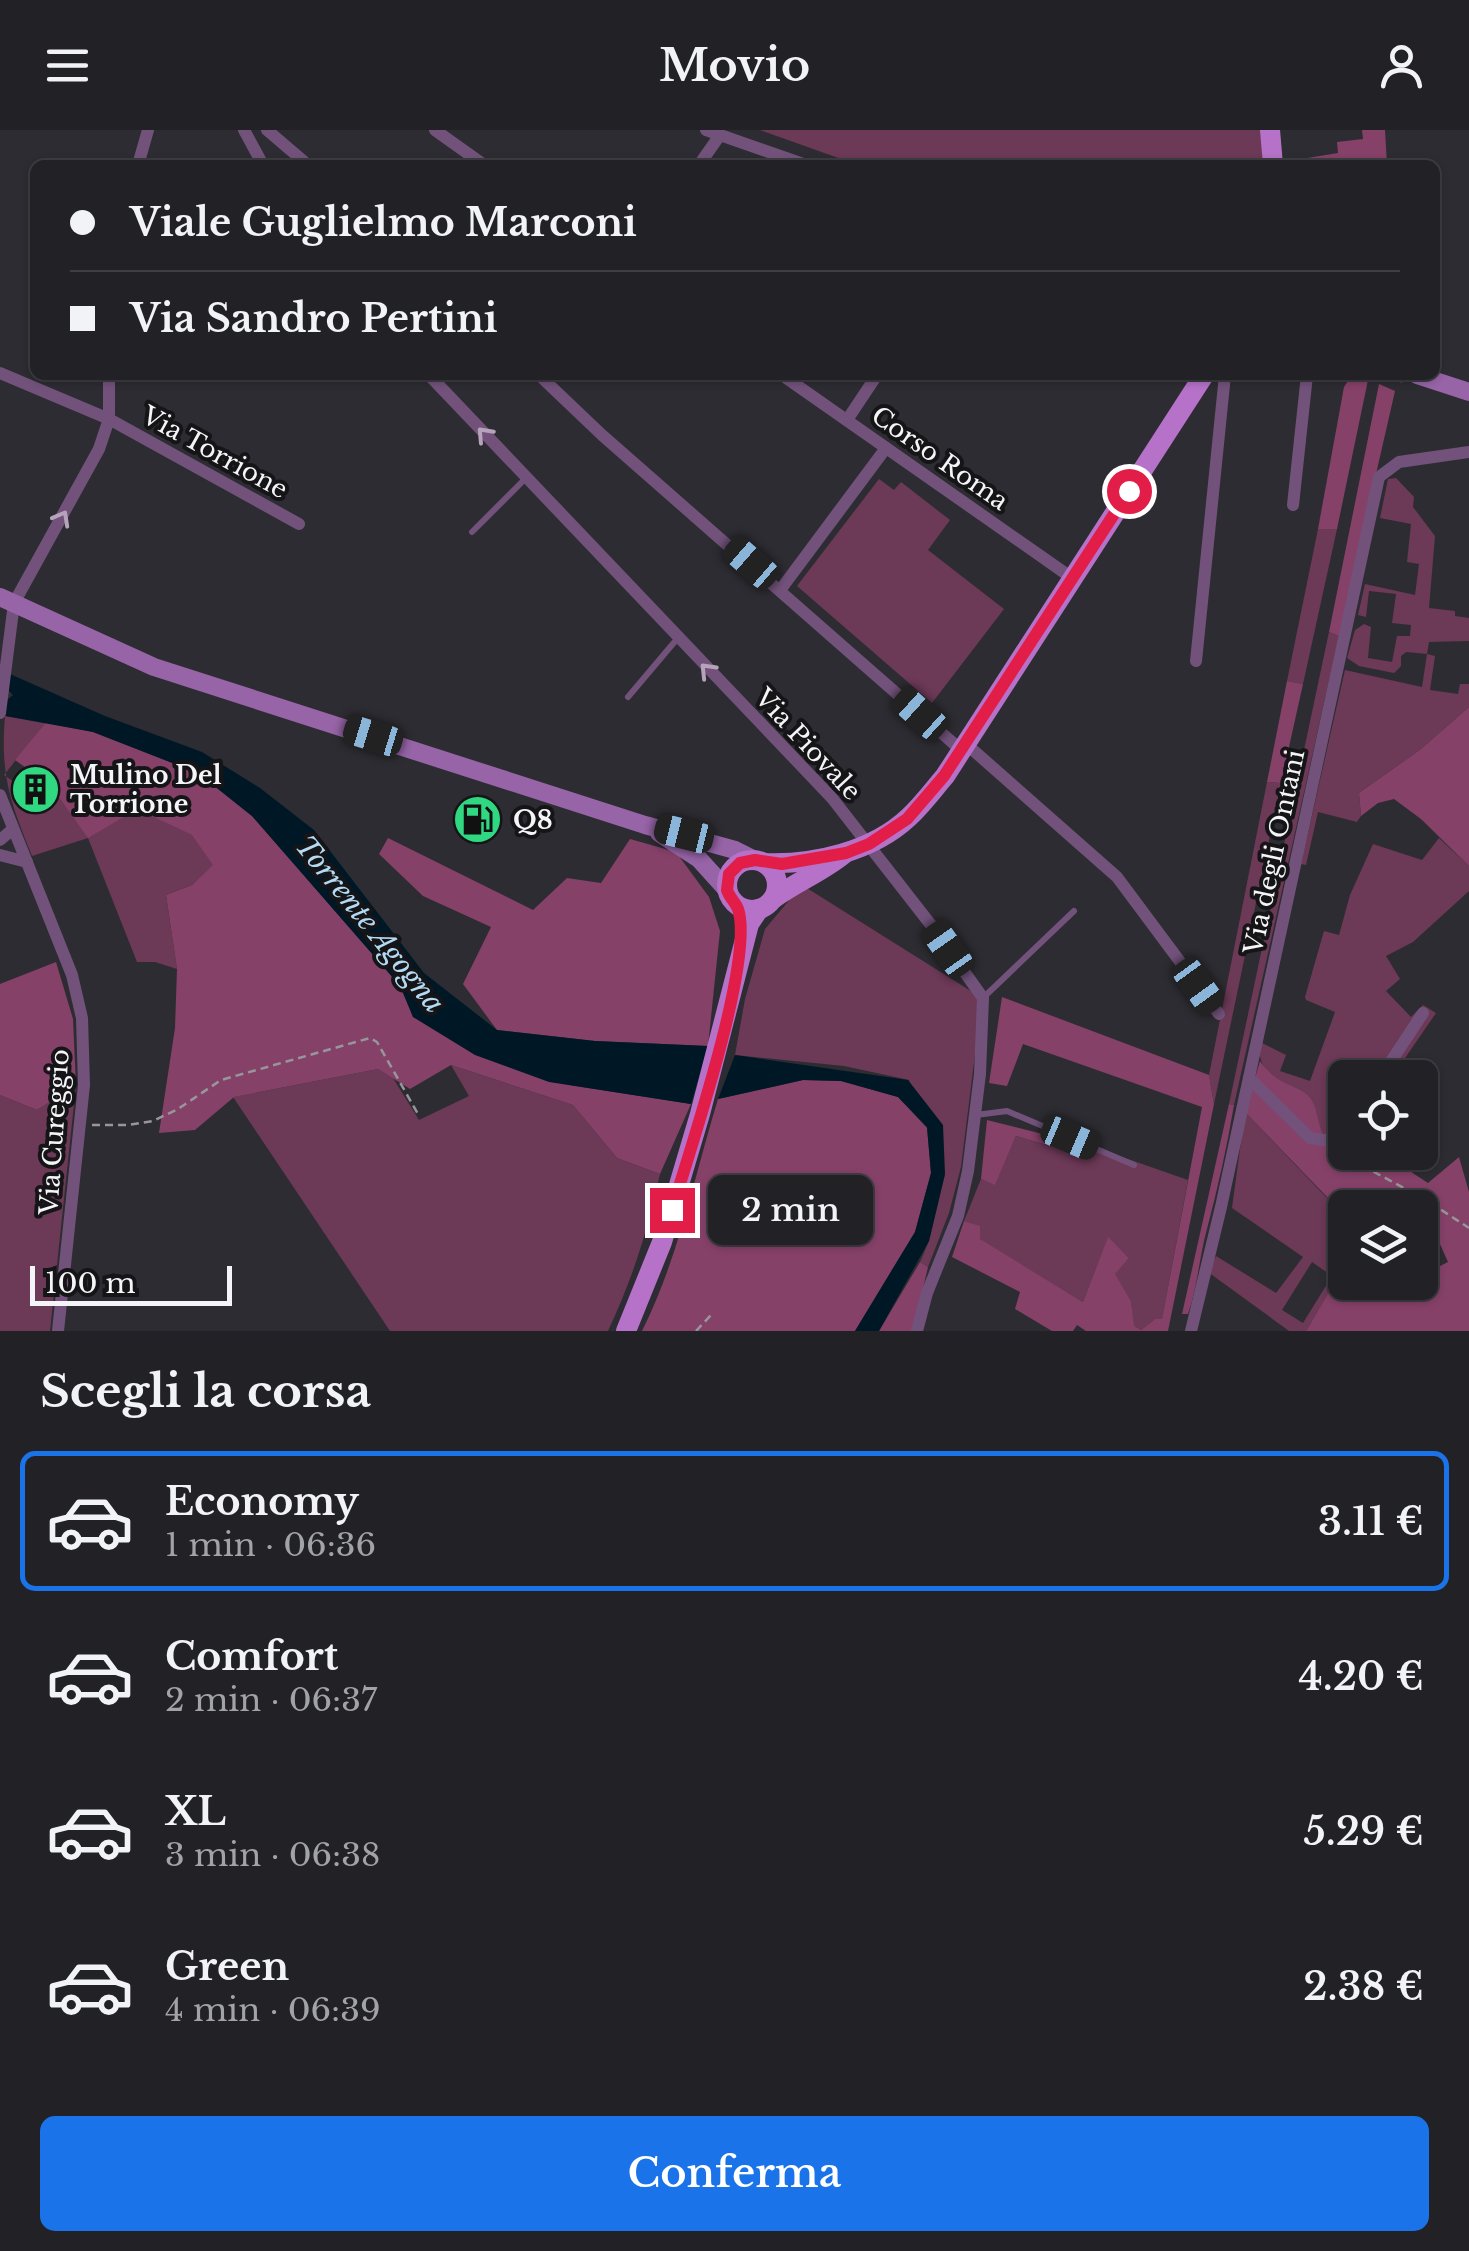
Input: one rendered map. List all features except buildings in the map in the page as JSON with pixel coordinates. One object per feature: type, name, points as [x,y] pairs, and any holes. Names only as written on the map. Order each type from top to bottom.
[{"type":"main road","points":[[1270,130],[1272,160]]},
{"type":"main road","points":[[7,600],[154,667],[760,861],[782,864],[846,853],[869,844],[907,819],[944,776],[1201,380]]},
{"type":"main road","points":[[1433,380],[1469,392]]},
{"type":"main road","points":[[646,825],[700,859],[749,901]]},
{"type":"main road","points":[[749,901],[792,885],[846,853]]},
{"type":"main road","points":[[749,901],[777,883],[775,875],[760,861]]},
{"type":"main road","points":[[626,1331],[650,1276],[700,1114],[737,975],[749,901],[733,868],[760,861]]},
{"type":"street","points":[[139,160],[148,130]]},
{"type":"street","points":[[244,130],[260,160]]},
{"type":"street","points":[[267,130],[302,160]]},
{"type":"street","points":[[435,130],[477,160]]},
{"type":"street","points":[[701,160],[713,132],[792,160]]},
{"type":"street","name":"Via Torrione","points":[[0,373],[109,419],[299,524]]},
{"type":"street","name":"Via Torrione","points":[[7,600],[100,449],[109,419],[109,380]]},
{"type":"street","name":"Via Piovale","points":[[434,380],[832,798],[983,998]]},
{"type":"street","points":[[544,380],[602,435],[1118,877],[1218,1014]]},
{"type":"street","name":"Corso Roma","points":[[789,380],[1072,578]]},
{"type":"street","points":[[847,420],[874,380]]},
{"type":"street","points":[[1196,661],[1224,380]]},
{"type":"street","points":[[1293,504],[1306,380]]},
{"type":"street","points":[[781,589],[886,448]]},
{"type":"street","name":"Via degli Ontani","points":[[1190,1331],[1379,477],[1399,462],[1469,452]]},
{"type":"street","points":[[0,713],[6,666],[7,600]]},
{"type":"street","name":"Via Cureggio","points":[[0,795],[78,996],[85,1062],[58,1331]]},
{"type":"street","points":[[0,840],[13,830]]},
{"type":"street","points":[[0,855],[27,862]]},
{"type":"street","points":[[917,1331],[927,1293],[958,1216],[980,1074],[983,998]]},
{"type":"street","points":[[1392,1060],[1423,1013]]},
{"type":"street","points":[[1248,1078],[1303,1133],[1328,1141]]},
{"type":"lane","points":[[472,532],[526,478]]},
{"type":"lane","points":[[628,697],[677,639]]},
{"type":"lane","points":[[983,998],[1074,911]]},
{"type":"lane","points":[[975,1115],[1007,1111],[1134,1165]]},
{"type":"path","points":[[80,1124],[154,1121],[221,1080],[370,1038],[377,1042],[418,1114]]},
{"type":"path","points":[[1316,1139],[1469,1228]]},
{"type":"path","points":[[696,1331],[712,1314]]},
{"type":"shaded area","points":[[760,130],[1262,130],[1262,160],[844,160]]},
{"type":"shaded area","points":[[1362,130],[1385,130],[1387,160],[1301,159],[1338,153],[1337,142],[1363,139]]},
{"type":"shaded area","points":[[1348,380],[1368,380],[1337,529],[1318,529]]},
{"type":"shaded area","points":[[1379,384],[1395,391],[1339,636],[1329,632]]},
{"type":"shaded area","points":[[1396,478],[1414,497],[1413,507],[1435,536],[1429,608],[1455,611],[1455,616],[1469,618],[1469,641],[1429,642],[1427,654],[1406,652],[1401,656],[1401,666],[1394,673],[1359,666],[1347,658],[1355,630],[1364,624],[1371,627],[1368,658],[1392,662],[1397,636],[1410,636],[1411,625],[1392,623],[1396,594],[1369,591],[1366,617],[1358,615],[1365,584],[1415,595],[1419,564],[1407,562],[1411,524],[1380,518],[1388,479]]},
{"type":"shaded area","points":[[879,479],[894,490],[901,482],[950,520],[928,550],[1004,609],[932,703],[797,586]]},
{"type":"shaded area","points":[[1318,529],[1337,529],[1303,684],[1287,681]]},
{"type":"shaded area","points":[[1329,632],[1339,636],[1234,1105],[1229,1104]]},
{"type":"shaded area","points":[[1427,654],[1435,656],[1430,690],[1458,694],[1460,684],[1469,684],[1469,707],[1421,749],[1359,793],[1361,816],[1357,822],[1318,812],[1306,865],[1301,864],[1345,670],[1422,687]]},
{"type":"shaded area","points":[[1287,681],[1303,684],[1281,783],[1267,782]]},
{"type":"shaded area","points":[[1469,707],[1469,866],[1421,819],[1394,799],[1378,803],[1361,816],[1359,793],[1421,749]]},
{"type":"shaded area","points":[[5,716],[46,722],[6,773],[4,737]]},
{"type":"shaded area","points":[[46,722],[93,732],[198,773],[252,816],[401,986],[413,1017],[570,1085],[691,1104],[660,1174],[617,1158],[573,1105],[451,1065],[410,1089],[378,1069],[234,1097],[195,1130],[159,1133],[175,1028],[177,969],[166,895],[192,885],[213,865],[192,835],[149,815],[129,814],[88,838],[50,785],[15,760]]},
{"type":"shaded area","points":[[6,777],[30,793],[20,809],[29,814],[50,785],[88,837],[129,814],[149,815],[193,835],[214,865],[192,885],[166,895],[177,969],[155,962],[137,962],[88,838],[32,856]]},
{"type":"shaded area","points":[[1267,782],[1281,783],[1214,1104],[1209,1075]]},
{"type":"shaded area","points":[[388,838],[533,910],[567,878],[601,883],[630,839],[676,852],[709,897],[720,931],[708,1046],[595,1041],[497,1030],[463,984],[491,927],[423,896],[379,854]]},
{"type":"shaded area","points":[[1439,838],[1469,866],[1469,891],[1413,942],[1386,956],[1400,979],[1386,991],[1411,1017],[1423,1005],[1436,1013],[1404,1060],[1328,1060],[1328,1142],[1319,1128],[1316,1111],[1269,1074],[1259,1054],[1260,1042],[1286,1055],[1280,1071],[1310,1081],[1335,1012],[1305,997],[1324,931],[1339,935],[1350,895],[1373,844],[1422,860]]},
{"type":"shaded area","points":[[802,885],[982,998],[961,1167],[949,1213],[928,1267],[920,1262],[945,1174],[909,1080],[844,1066],[735,1055],[745,999],[765,929]]},
{"type":"shaded area","points":[[56,962],[73,1019],[76,1085],[37,1110],[0,1095],[0,984]]},
{"type":"shaded area","points":[[1002,997],[1209,1075],[1214,1104],[1168,1331],[1086,1331],[1077,1325],[1073,1331],[1052,1331],[1015,1309],[1020,1292],[952,1257],[964,1221],[980,1226],[980,1239],[1083,1302],[1108,1237],[1129,1258],[1115,1274],[1131,1301],[1134,1326],[1141,1330],[1155,1319],[1162,1319],[1202,1107],[1023,1044],[1007,1086],[989,1083]]},
{"type":"shaded area","points":[[1260,1061],[1274,1076],[1311,1099],[1328,1141],[1328,1170],[1408,1170],[1428,1183],[1459,1157],[1469,1192],[1469,1331],[1306,1331],[1328,1294],[1328,1300],[1438,1300],[1438,1267],[1448,1262],[1438,1241],[1438,1190],[1328,1190],[1328,1198],[1245,1112]]},
{"type":"shaded area","points":[[451,1065],[573,1105],[617,1158],[660,1174],[638,1254],[608,1331],[390,1331],[233,1097],[378,1069],[393,1078],[419,1120],[469,1096]]},
{"type":"shaded area","points":[[803,1080],[841,1081],[898,1097],[927,1128],[931,1173],[915,1232],[855,1331],[642,1331],[676,1246],[718,1099]]},
{"type":"shaded area","points":[[76,1085],[50,1331],[0,1331],[0,1095],[37,1110]]},
{"type":"shaded area","points":[[1229,1104],[1234,1105],[1219,1182],[1194,1293],[1188,1314],[1182,1314]]},
{"type":"shaded area","points":[[1245,1112],[1328,1198],[1328,1273],[1312,1262],[1282,1310],[1303,1323],[1328,1282],[1328,1295],[1306,1331],[1289,1331],[1208,1272],[1216,1256],[1276,1293],[1303,1257],[1232,1208]]},
{"type":"shaded area","points":[[987,1120],[1086,1145],[1085,1156],[1016,1136],[995,1185],[981,1179]]},
{"type":"shaded area","points":[[1016,1136],[1085,1156],[1088,1145],[1188,1180],[1162,1320],[1155,1319],[1141,1330],[1133,1326],[1131,1301],[1114,1274],[1129,1258],[1108,1238],[1083,1302],[979,1239],[980,1227],[964,1221],[981,1179],[995,1184]]},
{"type":"shaded area","points":[[920,1262],[928,1267],[913,1331],[879,1331]]},
{"type":"water","name":"Torrente Agogna","points":[[10,674],[105,716],[202,752],[260,788],[314,830],[424,973],[497,1030],[595,1041],[708,1046],[691,1104],[549,1082],[475,1055],[413,1017],[400,986],[252,816],[198,773],[93,732],[5,716],[7,700],[13,695],[8,690]]},
{"type":"water","points":[[735,1055],[908,1080],[943,1125],[945,1174],[929,1241],[879,1331],[855,1331],[915,1232],[931,1173],[927,1127],[898,1097],[841,1081],[803,1080],[718,1099]]},
{"type":"place","name":"Mulino Del Torrione","points":[[35,789]]},
{"type":"place","name":"Q8","points":[[478,820]]},
{"type":"route","points":[[672,1210],[737,975],[738,906],[727,890],[729,874],[747,860],[782,864],[846,853],[869,844],[907,819],[944,776],[1129,491]]}]
